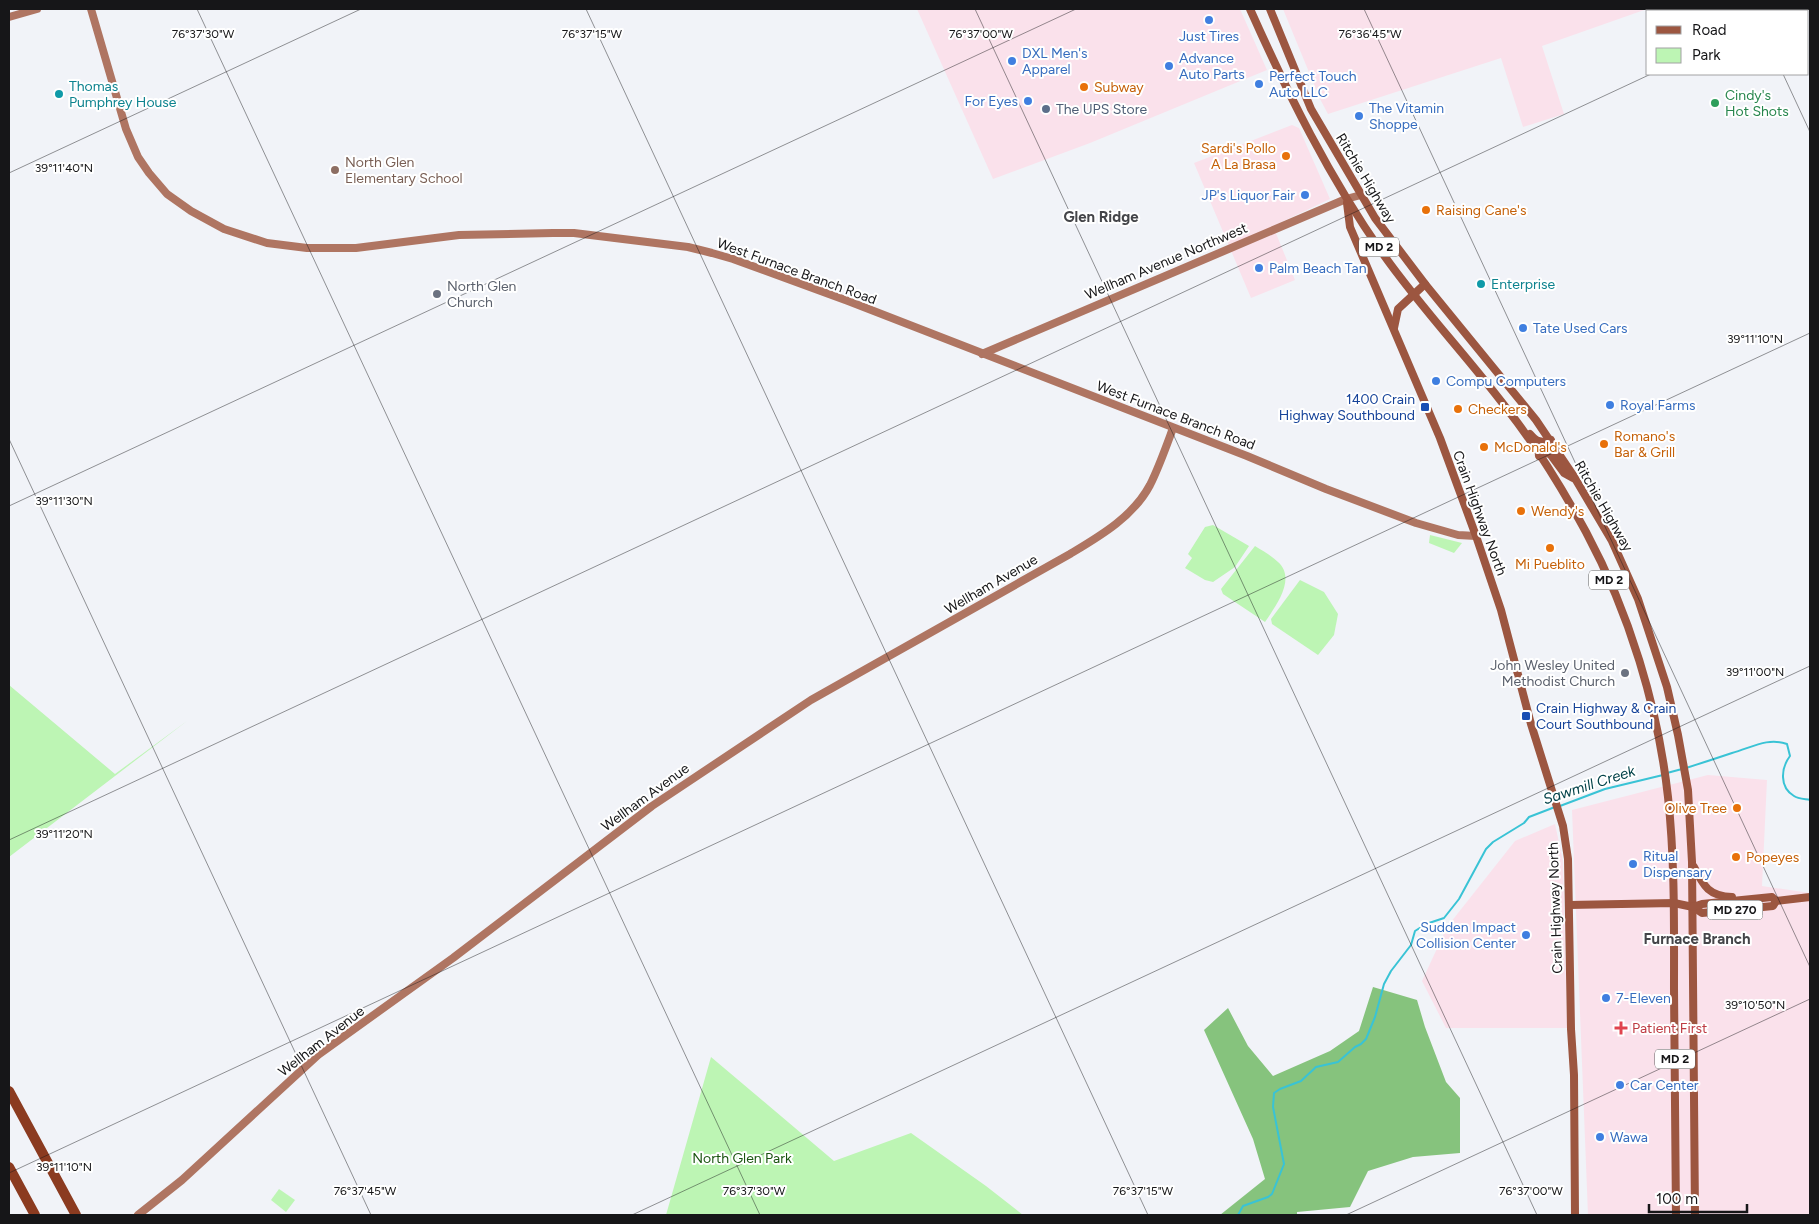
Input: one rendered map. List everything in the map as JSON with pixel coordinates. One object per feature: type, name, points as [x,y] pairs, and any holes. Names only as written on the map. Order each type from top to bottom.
[{"type":"highway","points":[[9,1091],[76,1215]]},
{"type":"highway","points":[[9,1167],[35,1215]]},
{"type":"main road","name":"Ritchie Highway","points":[[1250,9],[1288,92],[1346,199],[1413,294],[1508,410],[1539,456],[1588,536],[1610,583],[1642,668],[1662,754],[1670,823],[1674,904],[1676,1215]]},
{"type":"main road","name":"Ritchie Highway","points":[[1270,9],[1312,110],[1361,196],[1383,231],[1500,374],[1551,440],[1612,540],[1638,599],[1667,688],[1684,763],[1690,808],[1693,907],[1696,1215]]},
{"type":"main road","name":"Crain Highway North","points":[[1346,199],[1350,227],[1440,438],[1476,536],[1501,610],[1531,724],[1561,820],[1568,859],[1575,1215]]},
{"type":"main road","points":[[1394,328],[1398,309],[1425,284]]},
{"type":"main road","points":[[1508,410],[1520,421],[1535,440],[1546,442],[1551,440]]},
{"type":"main road","points":[[1539,456],[1546,453],[1550,454],[1564,473],[1575,479]]},
{"type":"main road","points":[[1692,862],[1706,888],[1715,895],[1757,898]]},
{"type":"main road","name":"MD 270","points":[[1693,907],[1702,904],[1757,898],[1772,897],[1776,901],[1810,897]]},
{"type":"main road","name":"MD 270","points":[[1569,905],[1674,904],[1693,907],[1702,913],[1773,906],[1776,901]]},
{"type":"street","points":[[9,17],[37,9]]},
{"type":"street","name":"West Furnace Branch Road","points":[[90,9],[126,129],[138,157],[167,194],[191,211],[224,229],[267,243],[307,248],[356,248],[459,234],[553,232],[692,248],[733,259],[1173,428],[1326,489],[1416,522],[1458,535],[1476,536]]},
{"type":"street","name":"Wellham Avenue Northwest","points":[[982,354],[1346,199],[1361,196]]},
{"type":"street","name":"Wellham Avenue","points":[[138,1215],[182,1180],[318,1055],[459,954],[652,806],[811,700],[1070,554],[1111,528],[1130,511],[1149,487],[1173,428]]},
{"type":"shaded area","points":[[917,9],[1240,9],[1267,70],[1090,143],[993,179]]},
{"type":"shaded area","points":[[1283,9],[1647,9],[1542,46],[1564,114],[1523,127],[1501,58],[1328,114]]},
{"type":"shaded area","points":[[1292,125],[1299,128],[1330,199],[1273,226],[1295,280],[1251,298],[1194,163]]},
{"type":"shaded area","points":[[1708,775],[1767,780],[1762,886],[1810,893],[1810,1215],[1588,1215],[1572,810]]},
{"type":"shaded area","points":[[1555,824],[1563,861],[1567,1028],[1446,1028],[1422,981],[1447,927],[1515,841]]},
{"type":"green space","points":[[1213,525],[1249,546],[1235,567],[1213,582],[1205,580],[1185,568],[1192,558],[1188,554],[1205,527]]},
{"type":"green space","points":[[1430,535],[1462,543],[1454,553],[1429,543]]},
{"type":"green space","points":[[1255,546],[1278,562],[1285,576],[1285,584],[1279,601],[1265,622],[1223,594],[1221,589]]},
{"type":"green space","points":[[1300,580],[1324,592],[1338,614],[1334,635],[1318,655],[1272,624],[1271,619]]},
{"type":"green space","points":[[9,685],[115,774],[187,721],[9,857]]},
{"type":"green space","points":[[1373,987],[1417,1000],[1446,1082],[1460,1098],[1460,1153],[1413,1157],[1368,1171],[1350,1207],[1297,1212],[1297,1215],[1220,1215],[1265,1179],[1253,1139],[1204,1030],[1228,1008],[1248,1046],[1273,1076],[1330,1051],[1359,1031]]},
{"type":"green space","name":"North Glen Park","points":[[711,1057],[834,1161],[911,1133],[986,1186],[1023,1215],[666,1215]]},
{"type":"green space","points":[[279,1189],[295,1200],[286,1212],[271,1200]]},
{"type":"waterway","name":"Sawmill Creek","points":[[1686,768],[1766,742],[1780,742],[1787,744],[1790,756],[1783,772],[1786,788],[1796,797],[1810,800]]},
{"type":"waterway","name":"Sawmill Creek","points":[[1667,773],[1682,769]]},
{"type":"waterway","name":"Sawmill Creek","points":[[1560,806],[1605,789],[1663,775]]},
{"type":"waterway","name":"Sawmill Creek","points":[[1238,1215],[1243,1206],[1272,1194],[1284,1164],[1273,1107],[1274,1093],[1301,1081],[1316,1067],[1338,1062],[1366,1039],[1375,1017],[1384,984],[1391,971],[1411,945],[1415,931],[1426,924],[1444,918],[1459,899],[1486,849],[1493,842],[1524,823],[1529,817],[1555,807]]},
{"type":"place","name":"Just Tires","points":[[1209,20]]},
{"type":"place","name":"DXL Men's Apparel","points":[[1012,61]]},
{"type":"place","name":"Advance Auto Parts","points":[[1169,66]]},
{"type":"place","name":"Perfect Touch Auto LLC","points":[[1259,84]]},
{"type":"place","name":"Subway","points":[[1084,87]]},
{"type":"place","name":"Thomas Pumphrey House","points":[[59,94]]},
{"type":"place","name":"For Eyes","points":[[1028,101]]},
{"type":"place","name":"Cindy's Hot Shots","points":[[1715,103]]},
{"type":"place","name":"The UPS Store","points":[[1046,109]]},
{"type":"place","name":"The Vitamin Shoppe","points":[[1359,116]]},
{"type":"place","name":"Sardi's Pollo A La Brasa","points":[[1286,156]]},
{"type":"place","name":"North Glen Elementary School","points":[[335,170]]},
{"type":"place","name":"JP's Liquor Fair","points":[[1305,195]]},
{"type":"place","name":"Raising Cane's","points":[[1426,210]]},
{"type":"place","name":"Palm Beach Tan","points":[[1259,268]]},
{"type":"place","name":"Enterprise","points":[[1481,284]]},
{"type":"place","name":"North Glen Church","points":[[437,294]]},
{"type":"place","name":"Tate Used Cars","points":[[1523,328]]},
{"type":"place","name":"Compu Computers","points":[[1436,381]]},
{"type":"place","name":"Royal Farms","points":[[1610,405]]},
{"type":"place","name":"1400 Crain Highway Southbound","points":[[1425,407]]},
{"type":"place","name":"Checkers","points":[[1458,409]]},
{"type":"place","name":"Romano's Bar & Grill","points":[[1604,444]]},
{"type":"place","name":"McDonald's","points":[[1484,447]]},
{"type":"place","name":"Wendy's","points":[[1521,511]]},
{"type":"place","name":"Mi Pueblito","points":[[1550,548]]},
{"type":"place","name":"John Wesley United Methodist Church","points":[[1625,673]]},
{"type":"place","name":"Crain Highway & Crain Court Southbound","points":[[1526,716]]},
{"type":"place","name":"Olive Tree","points":[[1737,808]]},
{"type":"place","name":"Popeyes","points":[[1736,857]]},
{"type":"place","name":"Ritual Dispensary","points":[[1633,864]]},
{"type":"place","name":"Sudden Impact Collision Center","points":[[1526,935]]},
{"type":"place","name":"7-Eleven","points":[[1606,998]]},
{"type":"place","name":"Patient First","points":[[1621,1028]]},
{"type":"place","name":"Car Center","points":[[1620,1085]]},
{"type":"place","name":"Wawa","points":[[1600,1137]]},
{"type":"district","name":"Glen Ridge","points":[[1101,217]]},
{"type":"district","name":"Furnace Branch","points":[[1697,939]]}]
